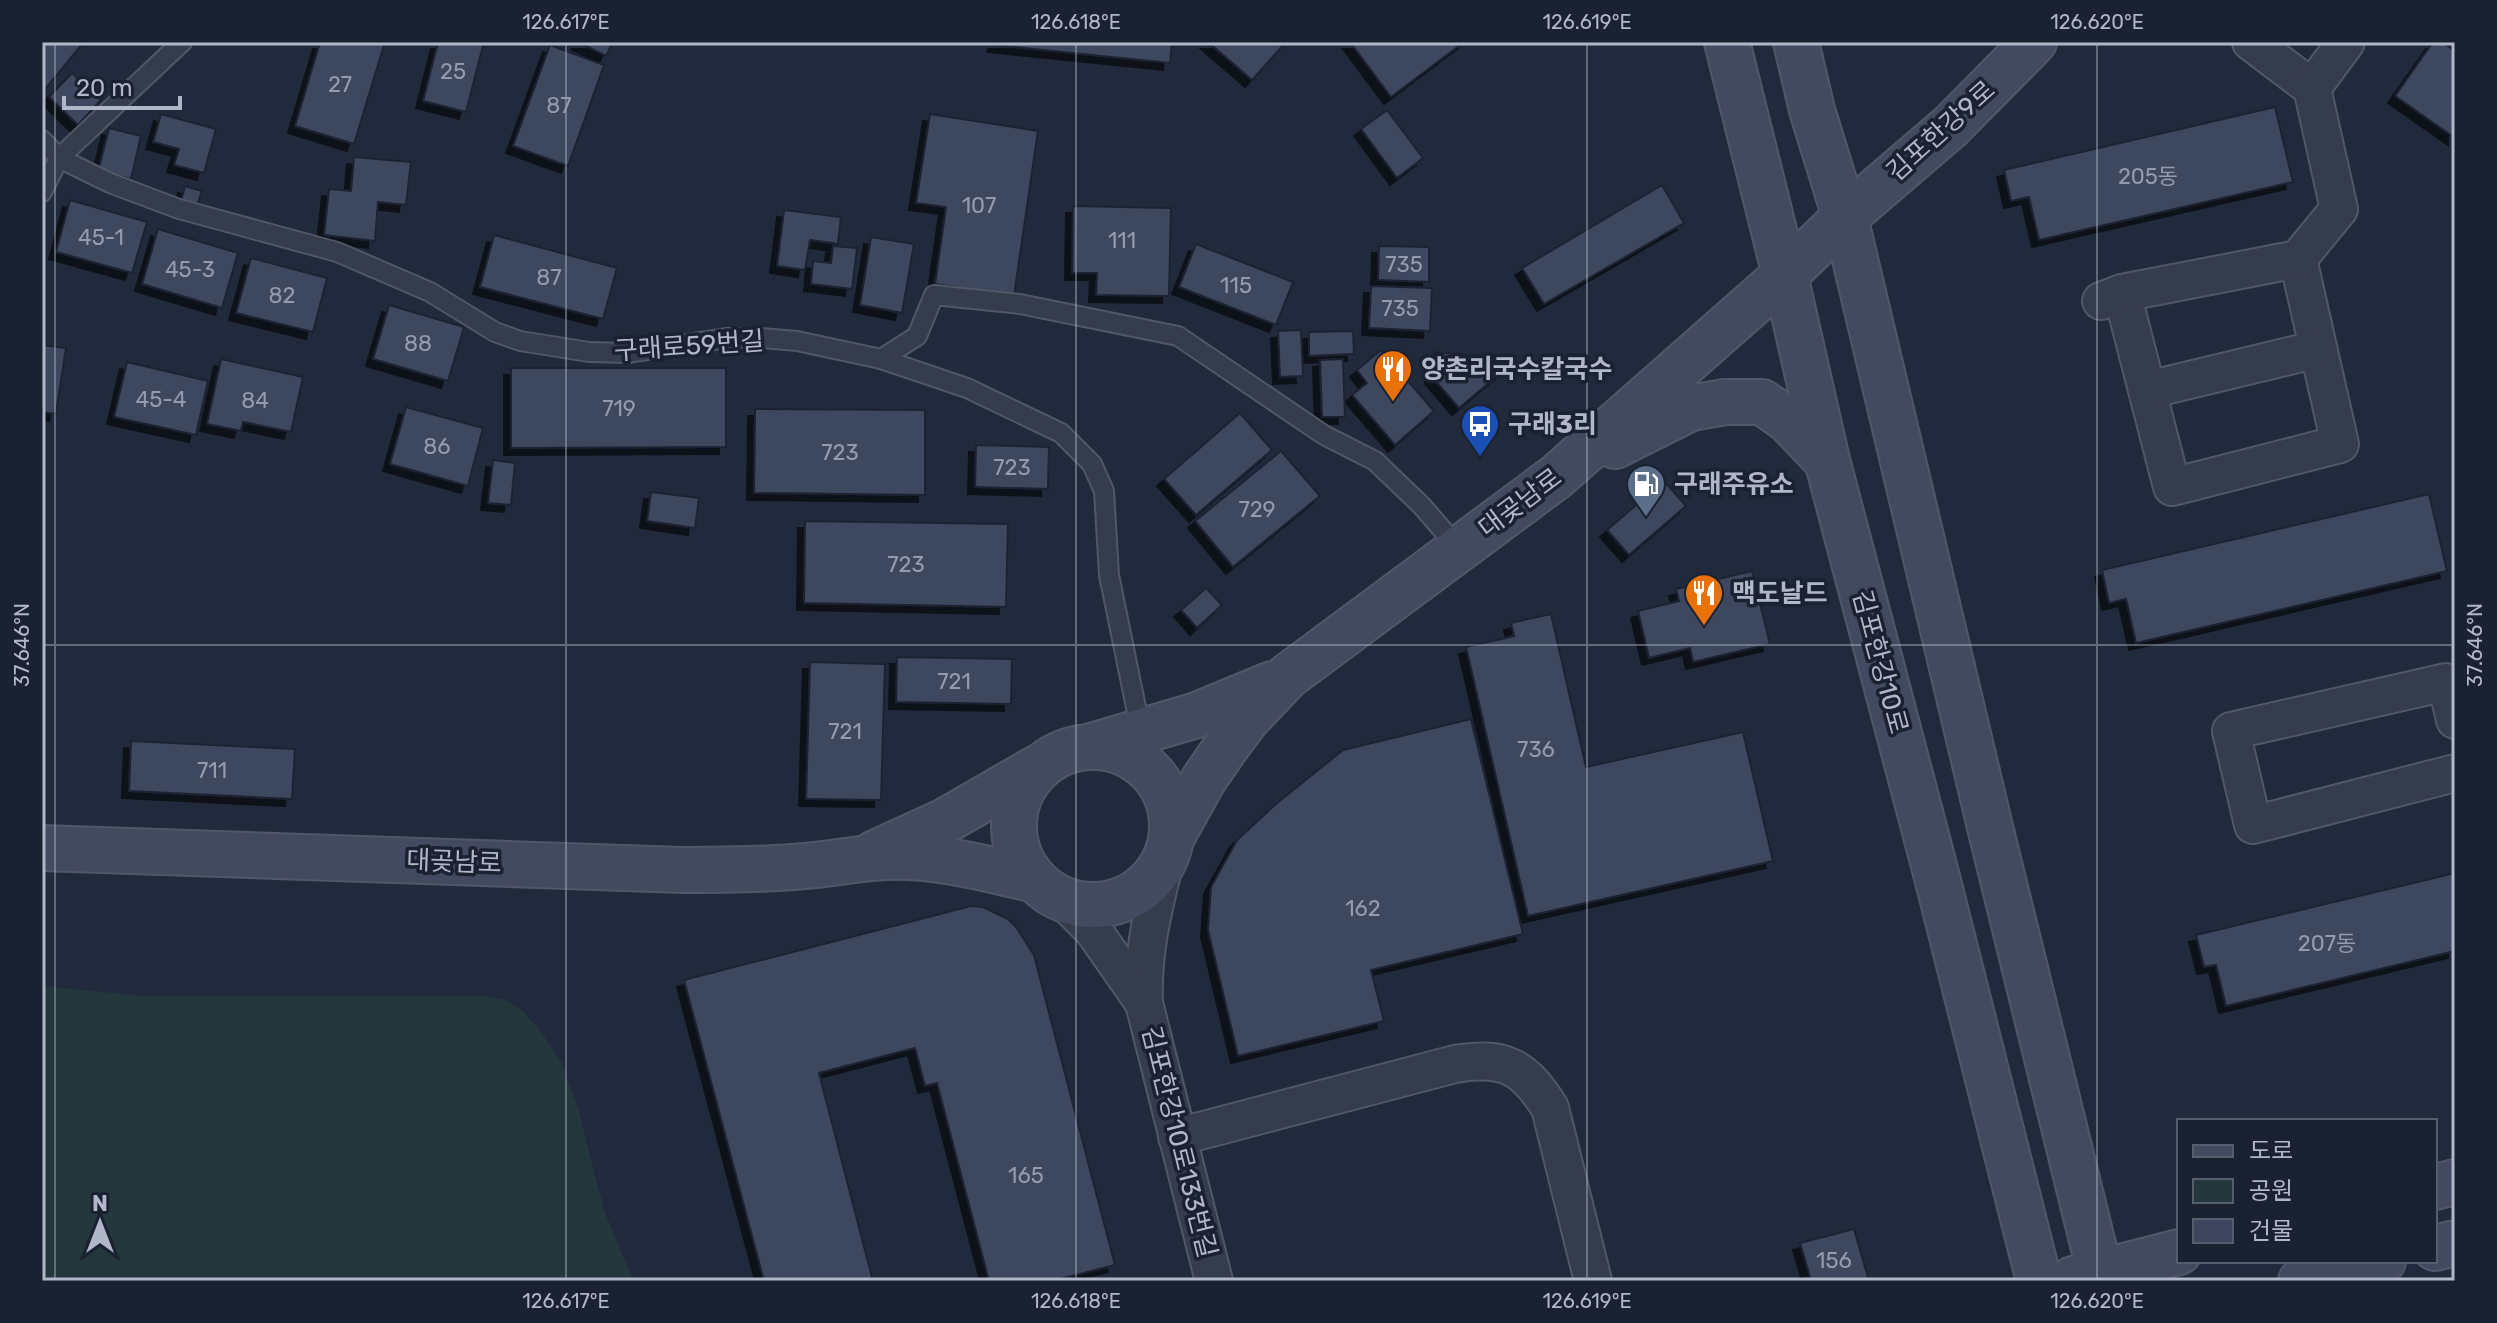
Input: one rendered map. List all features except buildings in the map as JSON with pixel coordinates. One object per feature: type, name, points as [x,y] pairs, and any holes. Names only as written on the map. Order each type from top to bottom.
[{"type":"street","name":"김포한강10로","points":[[1727,42],[1827,460],[2039,1281]]},
{"type":"street","points":[[1796,42],[1812,110],[1845,217],[1990,827],[2090,1278],[2177,1253]]},
{"type":"street","name":"김포한강9로","points":[[1845,217],[1951,126],[2034,42]]},
{"type":"street","points":[[2251,42],[2312,88],[2339,209],[2298,259],[2110,297],[2148,390],[2172,487],[2340,444],[2298,259]]},
{"type":"street","points":[[2312,88],[2346,42]]},
{"type":"street","name":"대곶남로","points":[[1288,676],[1556,477],[1785,275],[1845,217]]},
{"type":"street","points":[[2148,390],[2318,349]]},
{"type":"street","points":[[1556,477],[1691,408],[1725,402],[1762,402],[1788,420],[1827,460]]},
{"type":"street","points":[[866,857],[945,821],[1063,752],[1141,732],[1225,705],[1288,676]]},
{"type":"street","points":[[866,857],[907,857],[965,863],[1047,888],[1072,903],[1100,905],[1126,898],[1149,883],[1204,779],[1247,719],[1288,676]]},
{"type":"street","points":[[2455,720],[2446,682],[2231,731],[2253,825],[2455,773]]},
{"type":"street","points":[[1089,747],[1117,750],[1141,762],[1160,782],[1171,807],[1169,848],[1146,938],[1144,1003]]},
{"type":"street","points":[[1042,765],[1026,783],[1016,805],[1014,829],[1018,852],[1028,872],[1100,939],[1144,1003]]},
{"type":"street","name":"대곶남로","points":[[42,848],[682,870],[807,866],[866,857]]},
{"type":"street","name":"김포한강10로133번길","points":[[1144,1003],[1214,1281]]},
{"type":"street","points":[[1177,1137],[1455,1064],[1496,1061],[1527,1078],[1550,1108],[1593,1281]]},
{"type":"street","points":[[2301,1281],[2375,1263]]},
{"type":"lane","points":[[42,192],[59,158],[182,42]]},
{"type":"lane","name":"구래로59번길","points":[[42,140],[59,158],[110,183],[179,209],[337,252],[430,292],[495,332],[520,341],[589,352],[627,353],[728,338],[797,341],[881,359],[967,388],[1061,433],[1092,464],[1104,491],[1109,575],[1141,732]]},
{"type":"lane","points":[[881,359],[917,336],[934,295],[1020,304],[1178,336],[1324,435],[1375,461],[1422,506],[1459,549]]},
{"type":"green space","points":[[42,986],[144,996],[482,996],[506,1000],[524,1012],[562,1063],[579,1112],[604,1210],[633,1281],[42,1281]]},
{"type":"place","name":"양촌리국수칼국수","points":[[1393,403]]},
{"type":"place","name":"구래3리","points":[[1480,458]]},
{"type":"place","name":"구래주유소","points":[[1646,518]]},
{"type":"place","name":"맥도날드","points":[[1704,627]]}]
